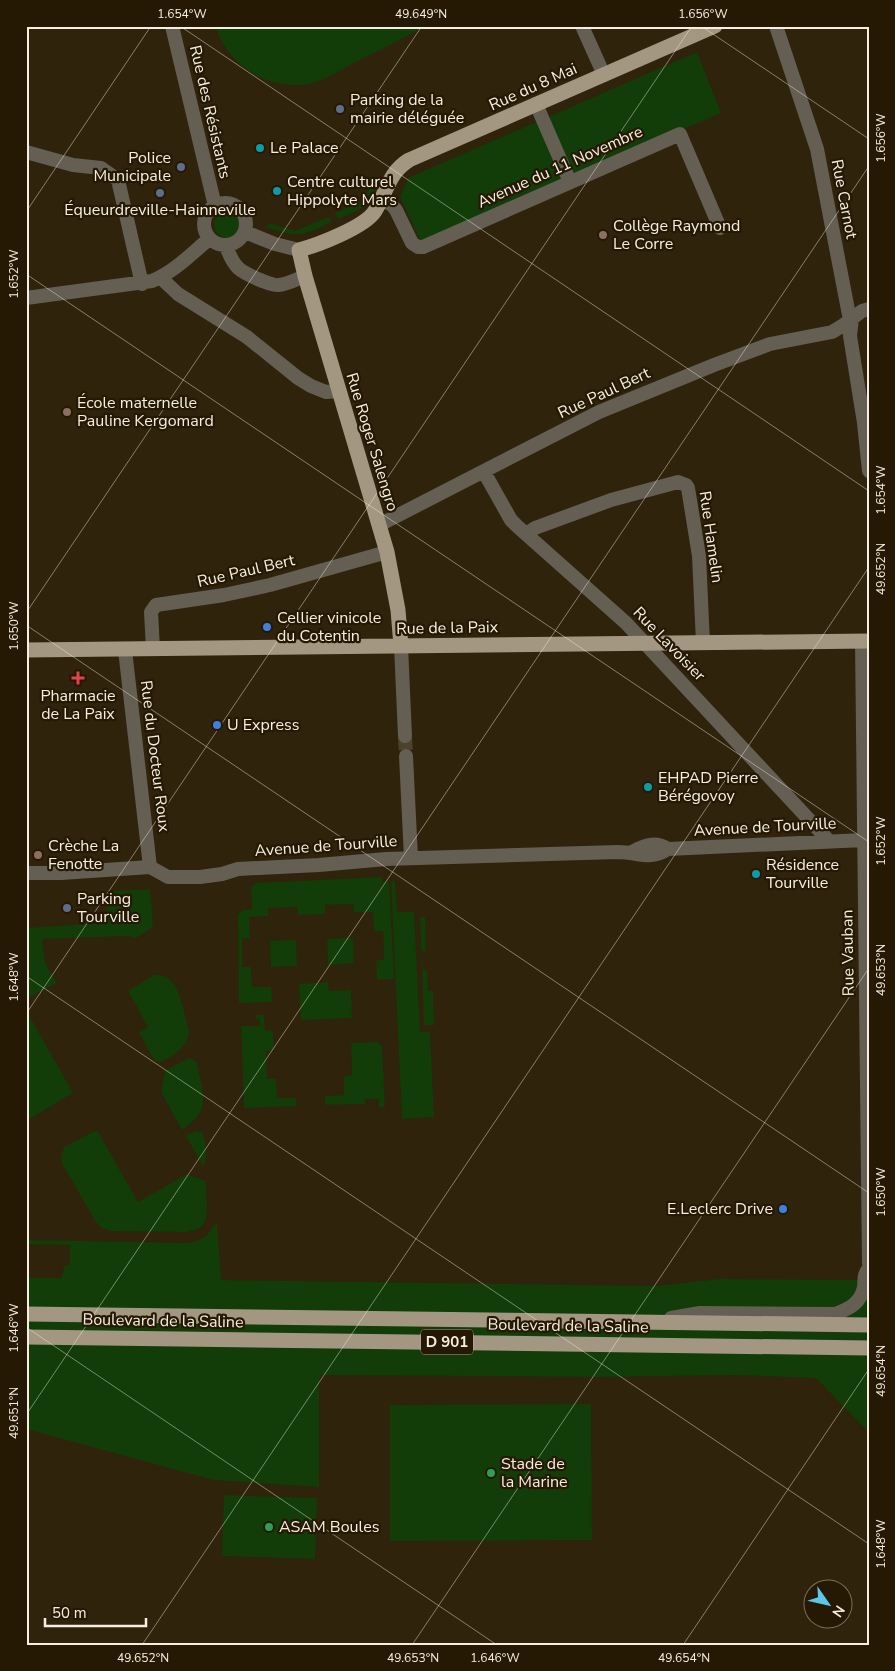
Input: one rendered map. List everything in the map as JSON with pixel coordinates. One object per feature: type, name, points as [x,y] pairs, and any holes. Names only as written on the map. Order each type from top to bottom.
[{"type":"main road","name":"Rue du 8 Mai","points":[[299,250],[363,222],[374,213],[393,173],[404,163],[715,26]]},
{"type":"main road","name":"Rue Roger Salengro","points":[[299,250],[386,552],[398,610],[401,646]]},
{"type":"main road","name":"Rue de la Paix","points":[[26,650],[865,641]]},
{"type":"main road","name":"Boulevard de la Saline","points":[[26,1314],[869,1324]]},
{"type":"main road","name":"Boulevard de la Saline","points":[[26,1337],[869,1348]]},
{"type":"street","name":"Rue des Résistants","points":[[172,26],[215,206]]},
{"type":"street","points":[[582,26],[604,75]]},
{"type":"street","name":"Rue Carnot","points":[[776,26],[817,148],[849,315],[852,318],[850,336],[866,422],[869,472]]},
{"type":"street","points":[[536,104],[570,182]]},
{"type":"street","name":"Avenue du 11 Novembre","points":[[381,198],[396,210],[412,243],[418,248],[423,247],[680,134],[720,228]]},
{"type":"street","points":[[26,152],[73,164],[101,168],[118,180],[142,284]]},
{"type":"street","points":[[229,203],[236,206],[245,217],[245,232],[238,241],[226,246],[220,245],[209,239],[204,228],[204,221],[210,210],[215,206],[229,203]]},
{"type":"street","points":[[245,232],[275,244],[299,250]]},
{"type":"street","points":[[26,298],[142,284],[161,278],[209,239]]},
{"type":"street","points":[[226,246],[231,260],[237,269],[242,273],[272,285],[280,285],[305,276]]},
{"type":"street","points":[[161,278],[178,294],[247,337],[298,378],[326,392],[339,391]]},
{"type":"street","name":"Rue Paul Bert","points":[[379,525],[608,408],[714,364],[770,344],[832,332],[862,311],[869,309]]},
{"type":"street","name":"Rue Lavoisier","points":[[484,472],[511,520],[646,643],[829,841]]},
{"type":"street","name":"Rue Hamelin","points":[[526,534],[535,528],[611,500],[678,482],[686,485],[699,556],[703,643]]},
{"type":"street","name":"Rue Paul Bert","points":[[153,649],[150,612],[156,606],[224,595],[270,585],[386,552]]},
{"type":"street","name":"Rue Vauban","points":[[646,1322],[700,1313],[835,1314],[848,1309],[858,1300],[864,1289],[864,1274],[869,1266],[864,840],[865,641]]},
{"type":"street","points":[[401,646],[405,736]]},
{"type":"street","name":"Rue du Docteur Roux","points":[[125,650],[150,867]]},
{"type":"street","points":[[406,756],[411,858]]},
{"type":"street","name":"Avenue de Tourville","points":[[26,873],[150,867],[168,877],[200,877],[222,874],[238,869],[411,858],[632,852],[650,844],[663,846],[668,849],[864,840]]},
{"type":"green space","points":[[215,26],[426,26],[323,79],[312,83],[296,85],[266,80],[240,64],[221,40]]},
{"type":"green space","points":[[697,52],[721,113],[421,242],[400,197],[408,178]]},
{"type":"green space","points":[[371,181],[378,183],[367,203],[359,210],[338,219],[335,213],[365,200]]},
{"type":"green space","points":[[227,212],[236,216],[240,225],[236,234],[227,238],[218,234],[214,225],[218,216]]},
{"type":"green space","points":[[328,217],[331,222],[306,233],[294,234],[267,228],[269,223],[295,231]]},
{"type":"green space","points":[[382,877],[382,882],[389,882],[394,979],[377,980],[376,960],[384,960],[383,931],[374,931],[373,912],[354,912],[353,904],[325,905],[325,914],[298,915],[297,907],[268,908],[268,916],[249,917],[250,938],[242,938],[242,967],[251,967],[252,987],[271,987],[272,1002],[239,1003],[238,914],[243,910],[252,909],[251,888],[256,883]]},
{"type":"green space","points":[[391,881],[395,881],[397,912],[414,912],[420,1032],[430,1032],[434,1117],[402,1119]]},
{"type":"green space","points":[[150,889],[153,927],[136,938],[127,936],[42,939],[45,963],[57,983],[26,999],[26,928],[108,923],[107,891]]},
{"type":"green space","points":[[420,917],[425,917],[426,951],[422,951],[423,970],[427,971],[428,991],[433,991],[434,1025],[424,1025]]},
{"type":"green space","points":[[353,938],[354,963],[328,965],[327,939]]},
{"type":"green space","points":[[296,940],[297,966],[271,967],[270,941]]},
{"type":"green space","points":[[154,975],[163,976],[175,986],[189,1030],[183,1046],[170,1057],[160,1062],[154,1060],[139,1032],[148,1027],[128,991]]},
{"type":"green space","points":[[328,982],[329,991],[351,990],[352,1018],[301,1020],[299,984]]},
{"type":"green space","points":[[26,1010],[73,1093],[26,1121]]},
{"type":"green space","points":[[256,1015],[264,1015],[265,1030],[273,1031],[274,1050],[266,1051],[267,1079],[276,1079],[277,1098],[296,1098],[297,1106],[244,1108],[241,1026],[260,1026],[260,1020],[256,1019]]},
{"type":"green space","points":[[377,1042],[382,1046],[385,1107],[379,1107],[379,1099],[365,1099],[365,1104],[325,1105],[325,1096],[344,1095],[344,1076],[352,1075],[351,1043]]},
{"type":"green space","points":[[188,1058],[197,1063],[203,1100],[202,1108],[198,1115],[182,1130],[161,1092],[165,1071]]},
{"type":"green space","points":[[97,1130],[138,1202],[187,1174],[205,1181],[207,1213],[202,1226],[193,1231],[186,1232],[112,1231],[102,1228],[96,1222],[63,1165],[61,1157],[64,1147]]},
{"type":"green space","points":[[195,1131],[202,1132],[205,1139],[206,1154],[203,1166],[186,1136]]},
{"type":"green space","points":[[217,1224],[221,1280],[657,1286],[719,1279],[869,1280],[869,1433],[816,1378],[734,1375],[597,1377],[322,1375],[319,1379],[319,1487],[213,1480],[26,1429],[26,1278],[62,1278],[64,1266],[70,1265],[70,1245],[26,1244],[26,1240],[188,1243],[204,1237]]},
{"type":"green space","name":"Stade de la Marine","points":[[591,1404],[592,1540],[390,1541],[390,1405]]},
{"type":"green space","name":"ASAM Boules","points":[[224,1495],[317,1498],[315,1559],[222,1556]]},
{"type":"tunnel","points":[[405,736],[406,756]]},
{"type":"place","name":"Parking de la mairie déléguée","points":[[340,109]]},
{"type":"place","name":"Le Palace","points":[[260,148]]},
{"type":"place","name":"Police Municipale","points":[[181,167]]},
{"type":"place","name":"Centre culturel Hippolyte Mars","points":[[277,191]]},
{"type":"place","name":"Équeurdreville-Hainneville","points":[[160,193]]},
{"type":"place","name":"Collège Raymond Le Corre","points":[[603,235]]},
{"type":"place","name":"École maternelle Pauline Kergomard","points":[[67,412]]},
{"type":"place","name":"Cellier vinicole du Cotentin","points":[[267,627]]},
{"type":"place","name":"Pharmacie de La Paix","points":[[78,678]]},
{"type":"place","name":"U Express","points":[[217,725]]},
{"type":"place","name":"EHPAD Pierre Bérégovoy","points":[[648,787]]},
{"type":"place","name":"Crèche La Fenotte","points":[[38,855]]},
{"type":"place","name":"Résidence Tourville","points":[[756,874]]},
{"type":"place","name":"Parking Tourville","points":[[67,908]]},
{"type":"place","name":"E.Leclerc Drive","points":[[783,1209]]},
{"type":"place","name":"Stade de la Marine","points":[[491,1473]]},
{"type":"place","name":"ASAM Boules","points":[[269,1527]]}]
